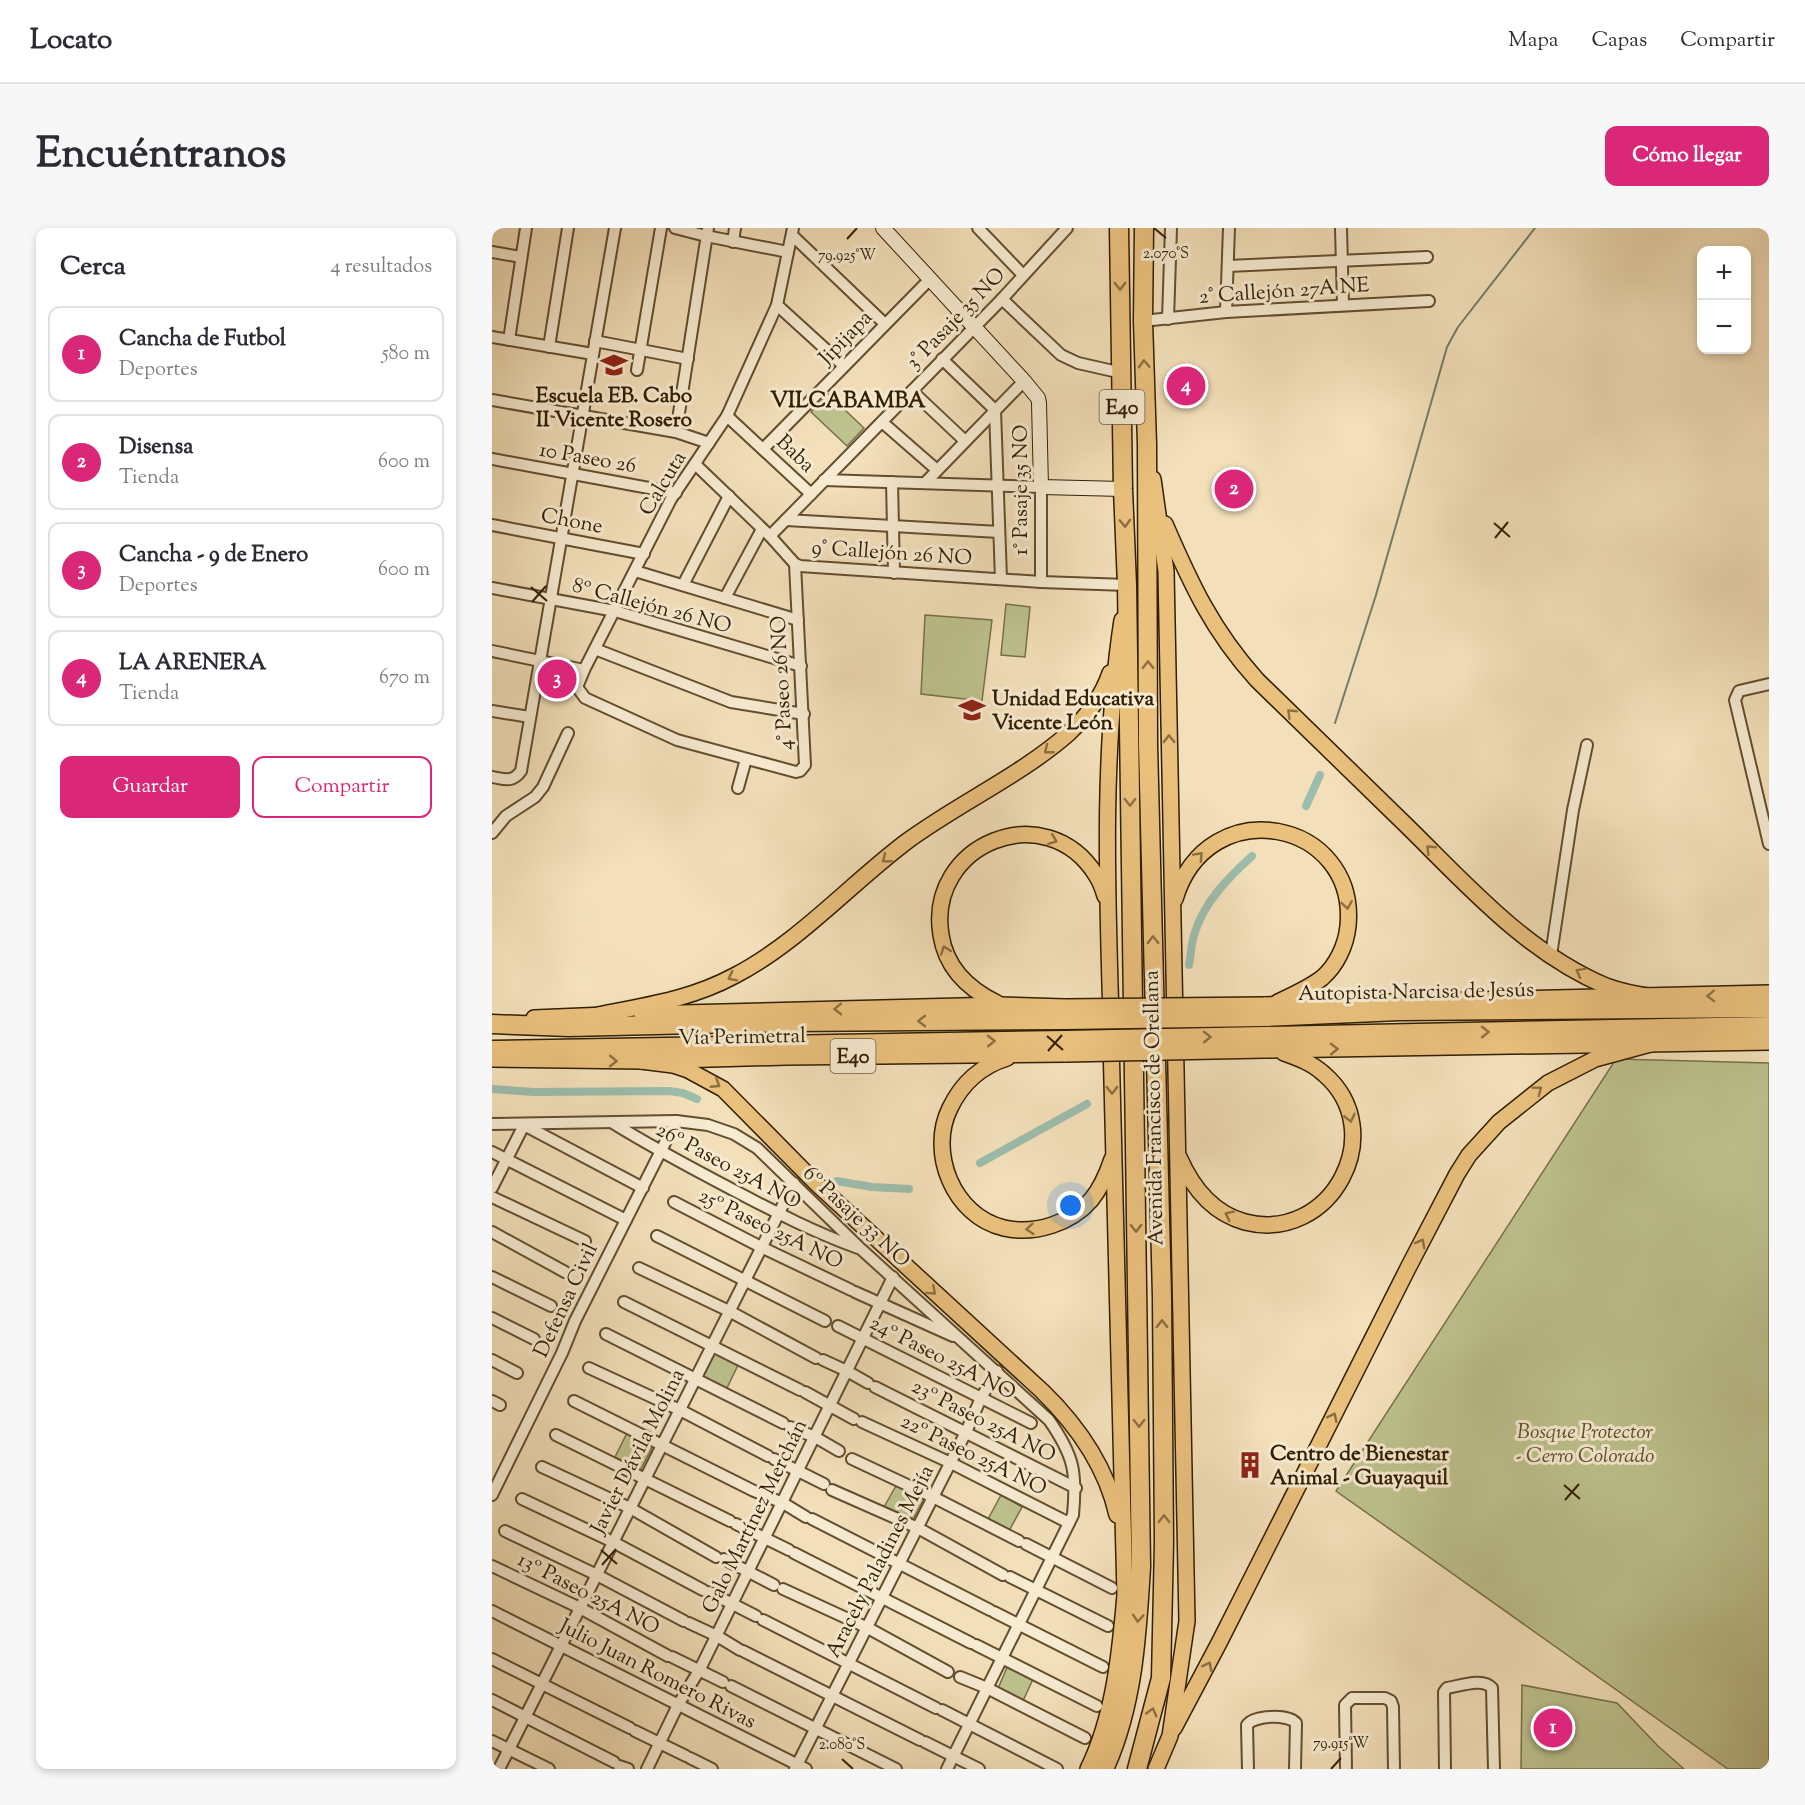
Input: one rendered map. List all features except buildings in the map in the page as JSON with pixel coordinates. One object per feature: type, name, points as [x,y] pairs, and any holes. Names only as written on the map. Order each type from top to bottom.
[{"type":"highway","name":"Avenida Francisco de Orellana","points":[[1104,1769],[1111,1754],[1129,1689],[1137,1636],[1141,1567],[1127,585],[1119,228]]},
{"type":"highway","name":"Avenida Francisco de Orellana","points":[[1137,1769],[1161,1678],[1164,1544],[1161,1273],[1148,744],[1144,228]]},
{"type":"highway","name":"Autopista Narcisa de Jesús","points":[[1065,1047],[1268,1027],[1399,1011],[1769,1008]]},
{"type":"highway","name":"Autopista Narcisa de Jesús","points":[[1064,1014],[1268,1027],[1769,1026]]},
{"type":"highway","name":"Vía Perimetral","points":[[492,1024],[570,1027],[1064,1014]]},
{"type":"highway","name":"Vía Perimetral","points":[[492,1050],[1065,1047]]},
{"type":"main road","name":"Avenida Francisco de Orellana","points":[[1147,444],[1166,571],[1187,1621],[1170,1736],[1156,1769]]},
{"type":"main road","points":[[1158,508],[1203,606],[1225,641],[1257,680],[1513,927],[1551,955],[1605,985],[1655,998]]},
{"type":"main road","name":"Avenida Francisco de Orellana","points":[[1088,1769],[1095,1755],[1107,1712],[1121,1647],[1125,1595],[1108,902],[1110,737],[1117,654],[1127,585]]},
{"type":"main road","points":[[598,1015],[674,1001],[734,976],[764,958],[905,843],[942,817],[1039,757],[1062,739],[1085,716],[1103,691],[1117,654]]},
{"type":"main road","points":[[1172,907],[1180,883],[1197,858],[1210,846],[1238,832],[1259,830],[1287,833],[1307,842],[1324,855],[1338,876],[1346,897],[1349,920],[1345,941],[1336,962],[1268,1027],[1301,1059],[1323,1072],[1339,1090],[1349,1111],[1353,1132],[1349,1164],[1339,1184],[1328,1199],[1309,1213],[1288,1222],[1266,1224],[1239,1220],[1217,1209],[1200,1193],[1187,1175],[1176,1149]]},
{"type":"main road","points":[[1000,1005],[966,984],[952,967],[942,944],[939,920],[942,898],[950,879],[964,860],[982,846],[1003,837],[1027,834],[1048,838],[1071,849],[1090,866],[1098,876],[1108,902]]},
{"type":"main road","name":"Autopista Narcisa de Jesús","points":[[1268,1027],[1655,998],[1769,993]]},
{"type":"main road","name":"Vía Perimetral","points":[[492,1018],[1000,1005],[1064,1014]]},
{"type":"main road","name":"Autopista Narcisa de Jesús","points":[[1268,1027],[1654,1043],[1769,1042]]},
{"type":"main road","points":[[1170,1736],[1220,1643],[1408,1268],[1469,1155],[1499,1122],[1548,1083],[1596,1059],[1654,1043]]},
{"type":"main road","name":"Vía Perimetral","points":[[492,1059],[641,1061],[1018,1055],[1065,1047]]},
{"type":"main road","points":[[1018,1055],[996,1062],[979,1071],[958,1094],[947,1114],[942,1136],[943,1159],[950,1182],[964,1202],[982,1218],[1004,1228],[1029,1230],[1055,1224],[1091,1200],[1102,1183],[1114,1154]]},
{"type":"main road","points":[[641,1061],[673,1065],[688,1070],[723,1089],[818,1185],[1062,1410],[1078,1430],[1101,1468],[1113,1499],[1124,1545]]},
{"type":"street","points":[[509,340],[526,228]]},
{"type":"street","points":[[549,347],[568,228]]},
{"type":"street","points":[[492,777],[510,780],[520,771],[615,228]]},
{"type":"street","points":[[637,370],[661,228]]},
{"type":"street","points":[[675,228],[707,232],[733,242],[788,252]]},
{"type":"street","points":[[733,242],[735,228]]},
{"type":"street","points":[[978,228],[1023,275]]},
{"type":"street","points":[[1168,319],[1171,228]]},
{"type":"street","points":[[1226,312],[1229,228]]},
{"type":"street","points":[[1341,228],[1342,305]]},
{"type":"street","points":[[887,229],[1024,381],[925,483]]},
{"type":"street","name":"3° Pasaje 35 NO","points":[[725,598],[766,532],[786,520],[1002,299],[1066,229]]},
{"type":"street","points":[[675,432],[707,232]]},
{"type":"street","points":[[793,232],[885,324]]},
{"type":"street","name":"Calcuta","points":[[577,687],[676,492],[727,416],[777,305],[793,232]]},
{"type":"street","points":[[492,252],[521,257]]},
{"type":"street","points":[[1228,266],[1427,257]]},
{"type":"street","name":"Jipijapa","points":[[763,449],[930,279]]},
{"type":"street","points":[[1002,299],[1061,355],[1078,363],[1122,373]]},
{"type":"street","name":"2° Callejón 27A NE","points":[[1143,321],[1226,312],[1429,301]]},
{"type":"street","points":[[777,305],[844,366]]},
{"type":"street","points":[[492,337],[593,354]]},
{"type":"street","points":[[595,341],[688,359]]},
{"type":"street","points":[[942,359],[995,410],[1001,579]]},
{"type":"street","name":"1° Pasaje 35 NO","points":[[1024,381],[1038,398],[1040,412],[1041,582]]},
{"type":"street","points":[[912,391],[965,441]]},
{"type":"street","points":[[492,400],[675,432],[709,443]]},
{"type":"street","name":"Baba","points":[[727,416],[811,494]]},
{"type":"street","points":[[882,422],[937,470]]},
{"type":"street","name":"10 Paseo 26","points":[[492,459],[676,492]]},
{"type":"street","name":"9° Callejón 26 NO","points":[[695,464],[766,532],[795,564],[894,573],[1127,585]]},
{"type":"street","points":[[824,480],[1124,489]]},
{"type":"street","points":[[892,482],[894,573]]},
{"type":"street","points":[[683,585],[729,496]]},
{"type":"street","points":[[786,520],[999,532]]},
{"type":"street","name":"Chone","points":[[492,525],[644,554]]},
{"type":"street","name":"4° Paseo 26 NO","points":[[577,687],[579,693],[585,698],[677,740],[796,772],[800,771],[805,765],[804,714],[795,564]]},
{"type":"street","points":[[635,571],[798,620]]},
{"type":"street","name":"8º Callejón 26 NO","points":[[492,588],[615,611],[801,666]]},
{"type":"street","points":[[595,649],[731,702],[804,714]]},
{"type":"street","points":[[492,651],[584,670]]},
{"type":"street","points":[[1769,684],[1739,691],[1735,700],[1769,844]]},
{"type":"street","points":[[492,711],[530,717]]},
{"type":"street","points":[[492,833],[506,816],[543,787],[568,733]]},
{"type":"street","points":[[1551,955],[1574,810],[1587,745]]},
{"type":"street","points":[[738,788],[746,759]]},
{"type":"street","name":"6º Pasaje 33 NO","points":[[492,1124],[676,1121],[708,1125],[734,1134],[757,1148],[862,1250],[964,1340],[1049,1420],[1064,1441],[1073,1463],[1076,1488],[1073,1515],[947,1769]]},
{"type":"street","name":"Defensa Civil","points":[[492,1496],[676,1121]]},
{"type":"street","name":"26º Paseo 25A NO","points":[[613,1123],[661,1152],[778,1214],[824,1236],[862,1250]]},
{"type":"street","points":[[492,1188],[524,1125],[643,1188]]},
{"type":"street","points":[[492,1152],[626,1220]]},
{"type":"street","name":"Javier Dávila Molina","points":[[499,1769],[794,1183]]},
{"type":"street","points":[[492,1197],[585,1242]]},
{"type":"street","name":"25º Paseo 25A NO","points":[[674,1202],[853,1291],[964,1340]]},
{"type":"street","points":[[492,1233],[565,1272]]},
{"type":"street","points":[[657,1236],[825,1321]]},
{"type":"street","name":"23º Paseo 25A NO","points":[[639,1268],[729,1311],[819,1359],[847,1371],[1076,1488]]},
{"type":"street","points":[[492,1277],[551,1306]]},
{"type":"street","name":"Galo Martínez Merchán","points":[[647,1769],[678,1705],[700,1669],[733,1604],[893,1277]]},
{"type":"street","name":"22º Paseo 25A NO","points":[[624,1302],[1069,1523]]},
{"type":"street","points":[[492,1318],[534,1339]]},
{"type":"street","name":"24º Paseo 25A NO","points":[[838,1326],[1031,1423]]},
{"type":"street","points":[[606,1334],[839,1451]]},
{"type":"street","points":[[492,1360],[517,1373]]},
{"type":"street","points":[[589,1368],[680,1410],[828,1487],[918,1528],[1007,1576],[1108,1626]]},
{"type":"street","name":"Aracely Paladines Mejía","points":[[800,1768],[817,1729],[951,1463],[981,1398],[997,1371]]},
{"type":"street","points":[[574,1401],[783,1503],[1103,1667]]},
{"type":"street","points":[[556,1435],[1098,1706]]},
{"type":"street","points":[[852,1459],[933,1497],[1112,1588]]},
{"type":"street","points":[[542,1467],[630,1508],[748,1572],[868,1628],[948,1672]]},
{"type":"street","points":[[522,1499],[613,1542],[1057,1769]]},
{"type":"street","points":[[505,1531],[597,1575],[978,1769]]},
{"type":"street","name":"13º Paseo 25A NO","points":[[492,1566],[580,1608],[670,1657],[700,1669],[896,1769]]},
{"type":"street","name":"Julio Juan Romero Rivas","points":[[492,1611],[800,1768]]},
{"type":"street","points":[[492,1659],[712,1769]]},
{"type":"street","points":[[960,1677],[987,1688],[1085,1738]]},
{"type":"street","points":[[1445,1769],[1444,1692],[1447,1688],[1482,1682],[1489,1684],[1492,1688],[1494,1769]]},
{"type":"street","points":[[1346,1769],[1345,1705],[1352,1698],[1385,1698],[1391,1701],[1393,1707],[1394,1769]]},
{"type":"street","points":[[492,1700],[621,1766]]},
{"type":"street","points":[[1248,1769],[1247,1725],[1255,1718],[1286,1717],[1296,1723],[1295,1769]]},
{"type":"street","points":[[492,1741],[549,1769]]},
{"type":"green space","points":[[828,394],[864,428],[847,446],[811,412]]},
{"type":"green space","points":[[1006,604],[1030,607],[1025,657],[1001,655]]},
{"type":"green space","points":[[925,615],[992,620],[982,701],[921,694]]},
{"type":"green space","points":[[542,665],[577,672],[573,691],[538,685]]},
{"type":"green space","name":"Bosque Protector - Cerro Colorado","points":[[1616,1059],[1769,1063],[1769,1769],[1728,1769],[1336,1491]]},
{"type":"green space","points":[[711,1349],[739,1363],[726,1390],[698,1375]]},
{"type":"green space","points":[[628,1431],[654,1444],[640,1471],[615,1457]]},
{"type":"green space","points":[[897,1484],[925,1497],[911,1523],[883,1509]]},
{"type":"green space","points":[[1001,1495],[1022,1507],[1008,1533],[987,1521]]},
{"type":"green space","points":[[1008,1665],[1034,1677],[1022,1703],[997,1691]]},
{"type":"green space","points":[[1522,1685],[1617,1703],[1658,1746],[1684,1769],[1521,1769]]},
{"type":"waterway","points":[[1335,723],[1376,595],[1447,347],[1458,327],[1535,228]]},
{"type":"waterway","points":[[1306,806],[1320,775]]},
{"type":"waterway","points":[[1189,965],[1194,936],[1205,910],[1226,882],[1252,856]]},
{"type":"waterway","points":[[492,1089],[534,1092],[669,1091],[683,1093],[697,1099]]},
{"type":"waterway","points":[[980,1163],[1087,1104]]},
{"type":"waterway","points":[[837,1181],[872,1187],[909,1189]]},
{"type":"place","name":"Escuela EB. Cabo II Vicente Rosero","points":[[614,365]]},
{"type":"place","name":"LA ARENERA","points":[[1186,386]]},
{"type":"place","name":"Disensa","points":[[1234,489]]},
{"type":"place","name":"Cancha - 9 de Enero","points":[[557,679]]},
{"type":"place","name":"Unidad Educativa Vicente León","points":[[972,710]]},
{"type":"place","name":"Centro de Bienestar Animal - Guayaquil","points":[[1250,1465]]},
{"type":"place","name":"Cancha de Futbol","points":[[1553,1728]]},
{"type":"district","name":"VILCABAMBA","points":[[848,399]]}]
